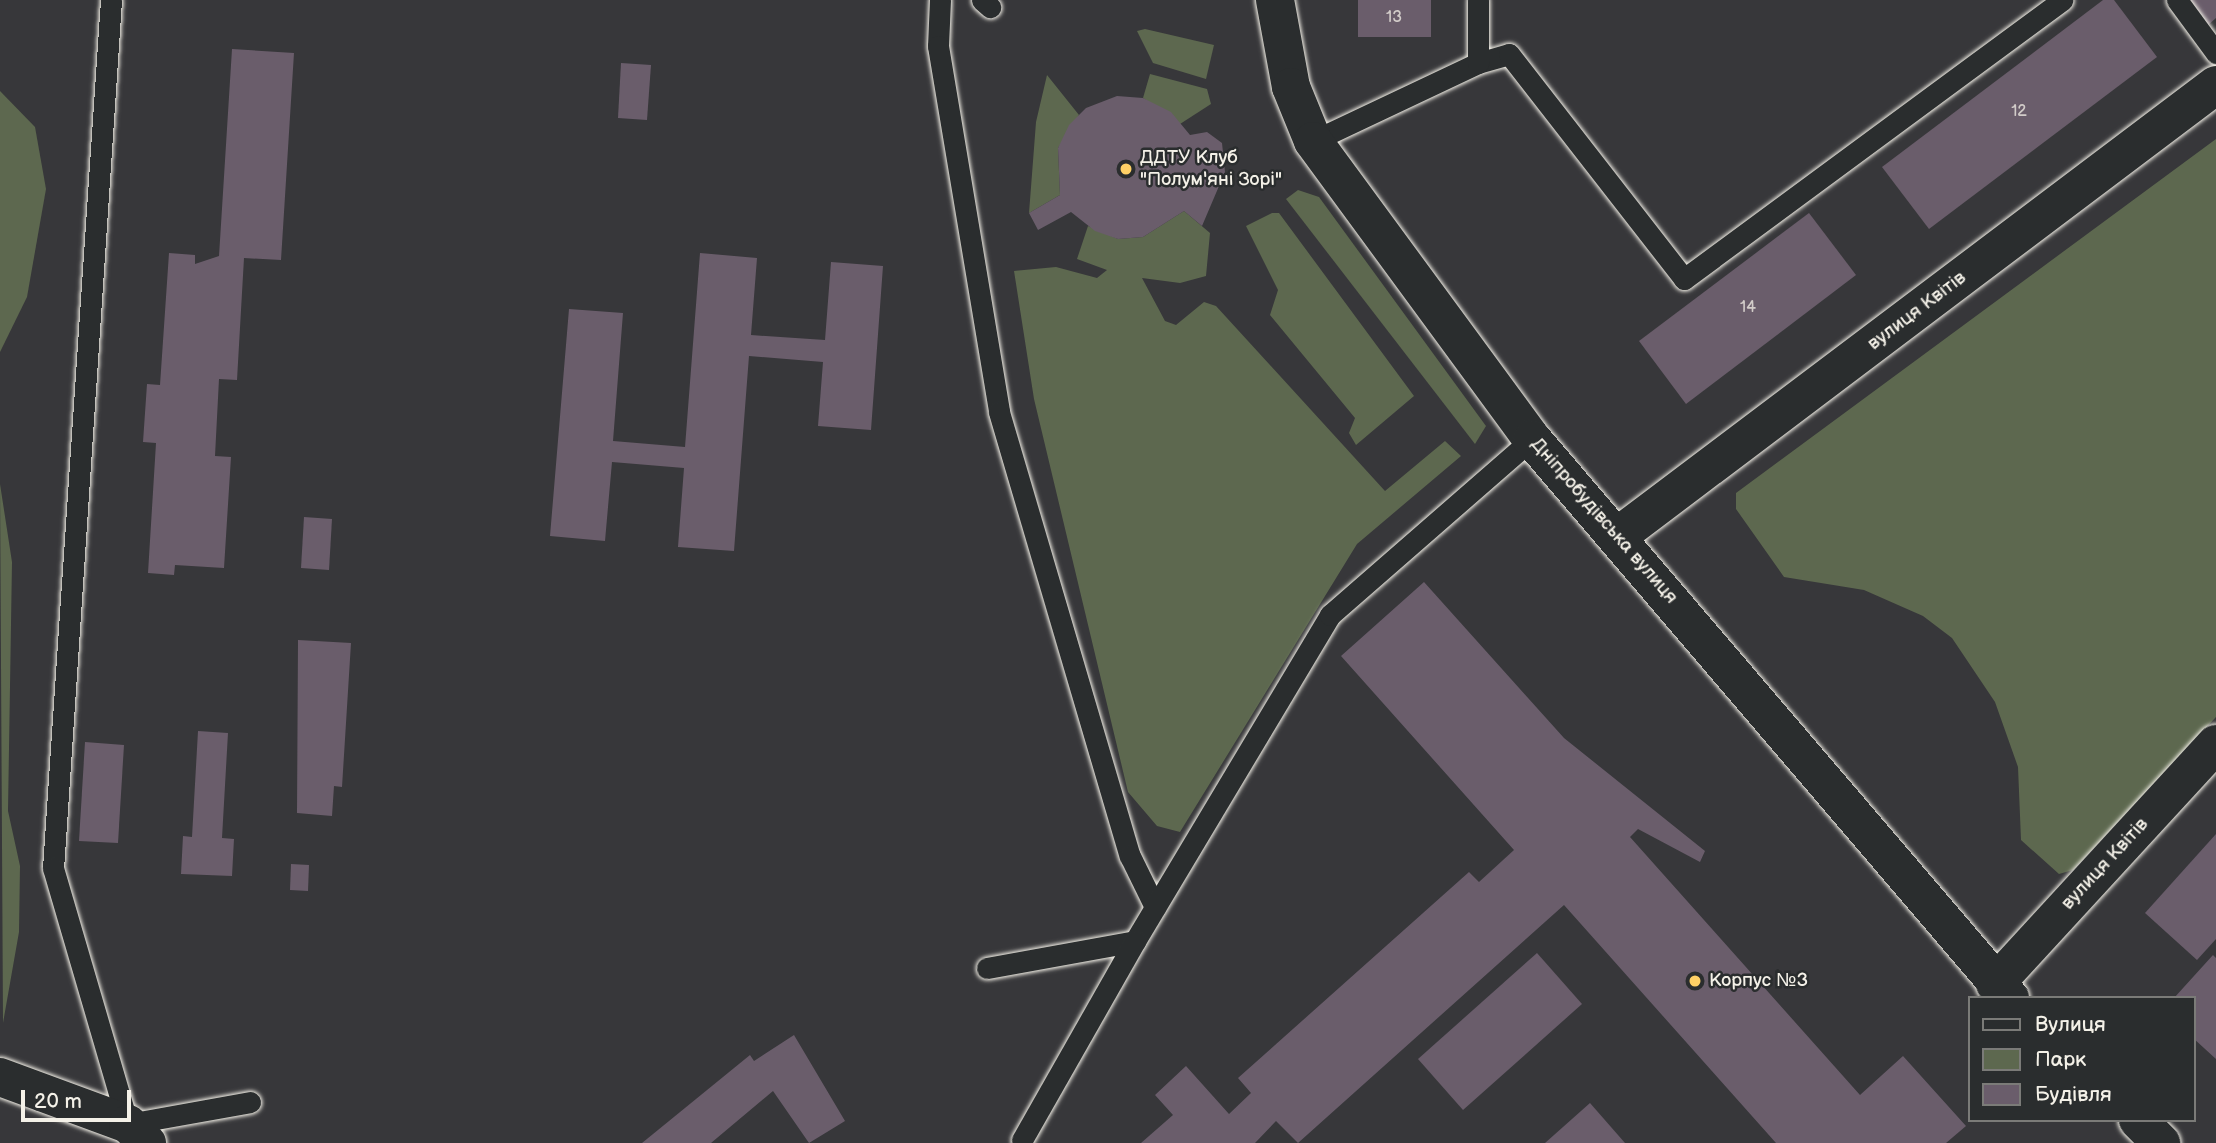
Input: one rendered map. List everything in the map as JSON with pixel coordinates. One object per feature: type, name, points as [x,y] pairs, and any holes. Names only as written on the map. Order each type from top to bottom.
[{"type":"street","name":"Дніпробудівська вулиця","points":[[1275,0],[1291,87],[1312,141],[1532,439],[1618,536],[2002,991]]},
{"type":"street","name":"вулиця Квітів","points":[[1618,536],[2216,85]]},
{"type":"street","name":"вулиця Квітів","points":[[2002,991],[2216,744]]},
{"type":"street","points":[[0,1077],[141,1138]]},
{"type":"street","points":[[2140,1122],[2161,1143]]},
{"type":"lane","points":[[111,0],[53,869],[141,1138],[250,1102]]},
{"type":"lane","points":[[940,0],[938,46],[999,412],[1130,856],[1155,907]]},
{"type":"lane","points":[[1478,0],[1478,63]]},
{"type":"lane","points":[[1312,141],[1478,63],[1509,54],[1684,279],[2062,0]]},
{"type":"lane","points":[[2178,0],[2216,53]]},
{"type":"lane","points":[[1022,1140],[1135,941],[1330,615],[1532,439]]},
{"type":"lane","points":[[987,968],[1135,941]]},
{"type":"green space","points":[[1145,29],[1214,45],[1206,79],[1153,63],[1137,31]]},
{"type":"green space","points":[[1150,74],[1207,89],[1211,104],[1180,124],[1143,98]]},
{"type":"green space","points":[[1047,75],[1079,115],[1058,148],[1060,195],[1029,213],[1036,122]]},
{"type":"green space","points":[[0,91],[35,127],[46,189],[27,297],[0,352]]},
{"type":"green space","points":[[2216,139],[2216,717],[2073,870],[2059,874],[2021,840],[2018,767],[1995,702],[1952,638],[1923,616],[1864,590],[1784,577],[1736,509],[1736,493]]},
{"type":"green space","points":[[1298,190],[1319,197],[1486,426],[1475,444],[1286,199]]},
{"type":"green space","points":[[1184,211],[1210,233],[1206,276],[1180,283],[1142,278],[1165,321],[1176,325],[1204,302],[1216,306],[1385,491],[1445,441],[1461,456],[1357,544],[1180,832],[1157,826],[1128,792],[1034,399],[1014,271],[1056,267],[1097,278],[1107,270],[1077,259],[1088,226],[1118,239],[1143,237]]},
{"type":"green space","points":[[1272,213],[1279,213],[1414,396],[1356,445],[1349,433],[1355,418],[1270,315],[1278,290],[1246,226]]},
{"type":"green space","points":[[0,484],[12,562],[8,811],[20,866],[19,932],[3,1023]]},
{"type":"building","points":[[1358,0],[1431,0],[1431,37],[1358,37]]},
{"type":"building","points":[[2103,0],[2114,0],[2157,57],[1929,229],[1882,167]]},
{"type":"building","points":[[2189,0],[2216,0],[2216,18],[2208,25]]},
{"type":"building","points":[[232,49],[294,53],[281,260],[244,258],[237,380],[219,379],[215,456],[231,457],[224,568],[175,565],[174,575],[148,573],[156,443],[143,442],[147,384],[160,385],[169,253],[195,255],[195,264],[219,256]]},
{"type":"building","points":[[621,63],[651,65],[647,120],[618,118]]},
{"type":"building","name":"ДДТУ Клуб \"Полум'яні Зорі\"","points":[[1117,96],[1143,98],[1171,112],[1190,135],[1207,132],[1222,143],[1225,172],[1202,226],[1184,211],[1143,237],[1118,239],[1095,231],[1071,212],[1038,230],[1029,213],[1060,195],[1058,148],[1069,125],[1086,108]]},
{"type":"building","points":[[1809,213],[1856,275],[1686,404],[1639,341]]},
{"type":"building","points":[[700,253],[757,258],[751,335],[825,340],[831,262],[883,266],[871,430],[818,426],[823,362],[749,356],[734,551],[678,547],[684,468],[612,462],[605,541],[550,536],[569,309],[623,313],[613,441],[685,447]]},
{"type":"building","points":[[304,517],[332,519],[329,570],[301,568]]},
{"type":"building","points":[[1424,582],[1564,738],[1705,851],[1700,862],[1638,829],[1630,837],[1860,1095],[1903,1056],[1966,1126],[1946,1143],[1776,1143],[1564,905],[1298,1143],[1276,1121],[1255,1143],[1141,1143],[1173,1115],[1155,1095],[1186,1066],[1229,1114],[1251,1093],[1238,1078],[1469,872],[1479,882],[1514,850],[1341,656]]},
{"type":"building","points":[[298,640],[351,643],[342,787],[334,786],[332,816],[297,813]]},
{"type":"building","points":[[198,731],[228,733],[222,838],[234,839],[232,876],[181,874],[183,836],[192,837]]},
{"type":"building","points":[[85,742],[124,745],[118,843],[79,841]]},
{"type":"building","points":[[2216,834],[2216,939],[2197,960],[2145,913]]},
{"type":"building","points":[[291,864],[309,865],[308,891],[290,890]]},
{"type":"building","points":[[1537,953],[1582,1004],[1463,1110],[1418,1059]]},
{"type":"building","points":[[2213,955],[2216,958],[2216,1059],[2195,1040],[2195,996],[2176,996]]},
{"type":"building","points":[[794,1035],[845,1121],[809,1143],[773,1091],[711,1143],[642,1143],[750,1055],[754,1061]]},
{"type":"building","points":[[1590,1103],[1625,1143],[1545,1143]]},
{"type":"place","name":"ДДТУ Клуб \"Полум'яні Зорі\"","points":[[1126,169]]},
{"type":"place","name":"Корпус №3","points":[[1695,981]]}]
